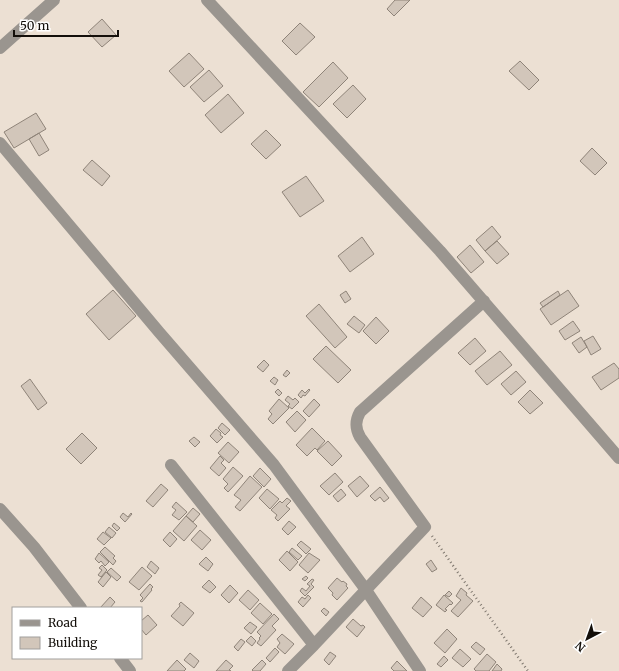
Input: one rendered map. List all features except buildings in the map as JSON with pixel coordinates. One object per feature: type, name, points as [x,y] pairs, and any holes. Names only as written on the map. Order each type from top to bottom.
[{"type":"street","points":[[0,48],[54,0]]},
{"type":"street","points":[[210,1],[440,251],[619,458]]},
{"type":"street","points":[[0,143],[159,332],[274,465],[366,590],[420,671]]},
{"type":"street","points":[[288,671],[425,527],[360,437],[356,430],[356,418],[360,412],[484,301]]},
{"type":"street","points":[[171,465],[314,645]]},
{"type":"street","points":[[0,509],[34,547],[80,607]]},
{"type":"street","points":[[121,659],[130,671]]},
{"type":"path","points":[[425,527],[528,671]]}]
